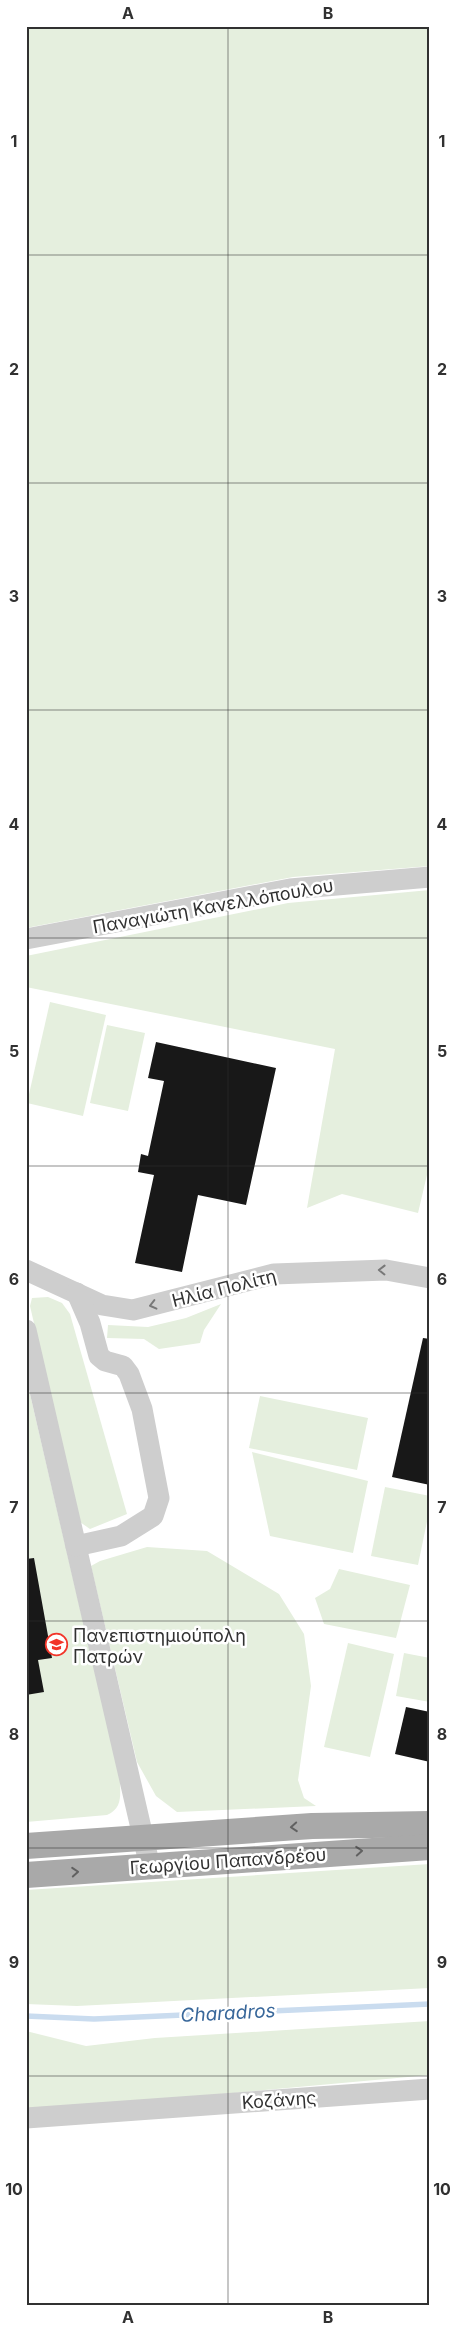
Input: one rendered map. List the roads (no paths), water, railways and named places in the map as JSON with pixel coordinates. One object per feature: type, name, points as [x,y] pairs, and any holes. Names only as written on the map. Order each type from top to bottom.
[{"type":"main road","name":"Γεωργίου Παπανδρέου","points":[[26,1846],[312,1826],[430,1824]]},
{"type":"main road","name":"Γεωργίου Παπανδρέου","points":[[26,1875],[430,1847]]},
{"type":"street","name":"Παναγιώτη Κανελλόπουλου","points":[[26,939],[290,889],[430,877]]},
{"type":"street","name":"Ηλία Πολίτη","points":[[26,1270],[102,1305],[133,1310],[274,1274],[386,1270],[430,1278]]},
{"type":"street","points":[[76,1546],[122,1536],[153,1516],[159,1498],[142,1409],[129,1374],[123,1366],[106,1361],[99,1356],[90,1324],[77,1293]]},
{"type":"street","points":[[26,1330],[150,1867]]},
{"type":"street","name":"Κοζάνης","points":[[26,2118],[430,2089]]},
{"type":"waterway","name":"Charadros","points":[[26,2016],[94,2019],[430,2004]]},
{"type":"place","name":"Πανεπιστημιούπολη Πατρών","points":[[57,1645]]}]
